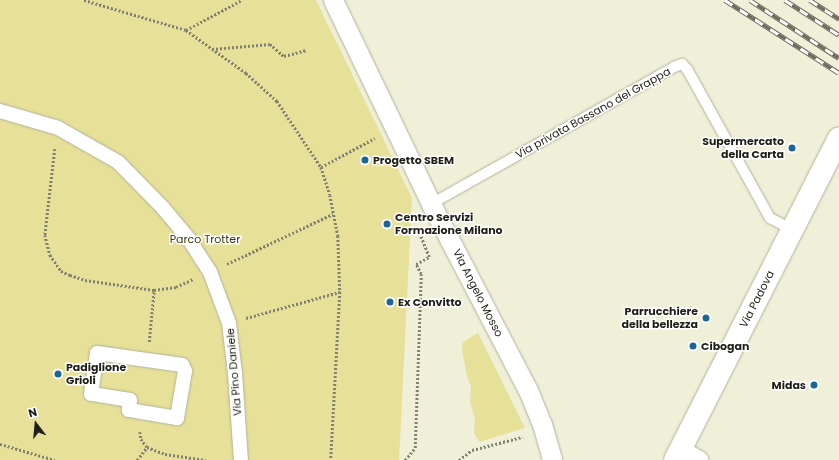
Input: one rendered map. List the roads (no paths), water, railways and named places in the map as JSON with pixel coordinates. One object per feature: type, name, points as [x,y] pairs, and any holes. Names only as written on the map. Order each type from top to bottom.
[{"type":"street","name":"Via Angelo Mosso","points":[[333,0],[431,204],[528,390],[542,424],[552,460]]},
{"type":"street","name":"Via Pino Daniele","points":[[0,112],[58,128],[118,162],[163,208],[183,232],[210,272],[229,323],[236,373],[241,460]]},
{"type":"street","name":"Via Padova","points":[[677,455],[839,138]]},
{"type":"street","points":[[98,353],[178,364],[182,365],[185,370],[177,418],[129,410],[130,400],[91,394],[98,353]]},
{"type":"street","points":[[677,455],[699,460]]},
{"type":"lane","name":"Via privata Bassano del Grappa","points":[[431,204],[674,67],[682,64],[688,69],[770,218],[793,230]]},
{"type":"railway","points":[[725,0],[839,73]]},
{"type":"railway","points":[[750,0],[839,58]]},
{"type":"railway","points":[[785,0],[839,35]]},
{"type":"railway","points":[[810,0],[839,19]]},
{"type":"place","name":"Supermercato della Carta","points":[[792,148]]},
{"type":"place","name":"Progetto SBEM","points":[[365,160]]},
{"type":"place","name":"Centro Servizi Formazione Milano","points":[[387,224]]},
{"type":"place","name":"Ex Convitto","points":[[390,302]]},
{"type":"place","name":"Parrucchiere della bellezza","points":[[706,318]]},
{"type":"place","name":"Cibogan","points":[[693,346]]},
{"type":"place","name":"Padiglione Grioli","points":[[58,374]]},
{"type":"place","name":"Midas","points":[[814,385]]},
{"type":"park label","name":"Parco Trotter","points":[[205,239]]}]
